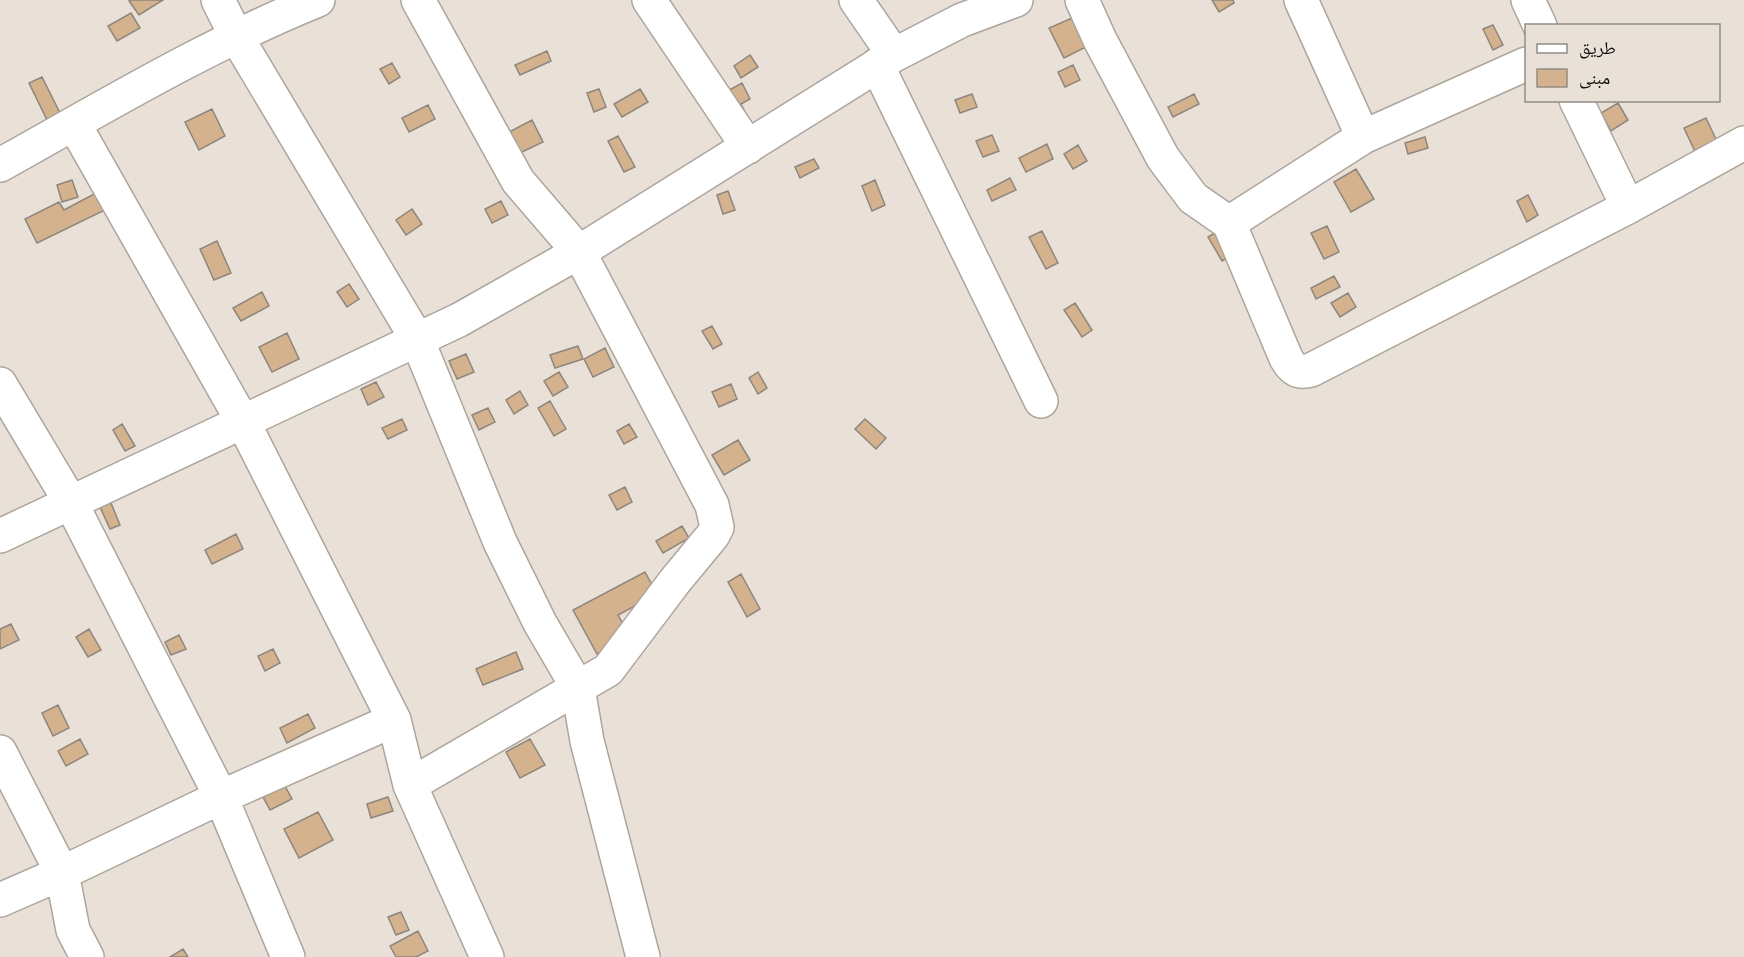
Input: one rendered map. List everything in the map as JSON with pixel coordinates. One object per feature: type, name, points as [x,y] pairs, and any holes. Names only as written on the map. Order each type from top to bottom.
[{"type":"street","points":[[218,0],[236,36],[417,339],[500,542],[540,623],[578,688],[587,741],[644,957]]},
{"type":"street","points":[[0,165],[236,36],[318,0]]},
{"type":"street","points":[[410,785],[608,670],[717,527],[712,506],[579,252],[518,181],[418,0]]},
{"type":"street","points":[[649,0],[748,147]]},
{"type":"street","points":[[856,0],[886,60],[1041,401]]},
{"type":"street","points":[[0,536],[459,320],[579,252],[748,147],[886,60],[957,10],[1016,0]]},
{"type":"street","points":[[1082,0],[1100,40],[1163,158],[1193,198],[1229,223],[1286,358],[1295,370],[1305,371],[1628,207],[1744,143]]},
{"type":"street","points":[[1301,0],[1363,137]]},
{"type":"street","points":[[1528,0],[1539,24]]},
{"type":"street","points":[[1229,223],[1363,137],[1525,65]]},
{"type":"street","points":[[1577,102],[1628,207]]},
{"type":"street","points":[[74,124],[243,422],[394,720],[410,785],[487,957]]},
{"type":"street","points":[[0,384],[71,503],[221,797],[288,957]]},
{"type":"street","points":[[0,900],[221,797],[394,720]]},
{"type":"street","points":[[0,752],[62,873],[73,930],[87,957]]},
{"type":"building","points":[[163,0],[139,15],[129,1]]},
{"type":"building","points":[[1212,0],[1233,0],[1234,3],[1219,12]]},
{"type":"building","points":[[131,13],[140,28],[117,41],[108,26]]},
{"type":"building","points":[[1072,18],[1086,47],[1064,58],[1049,28]]},
{"type":"building","points":[[1493,25],[1503,45],[1493,50],[1483,29]]},
{"type":"building","points":[[547,51],[551,61],[520,75],[515,65]]},
{"type":"building","points":[[750,55],[758,67],[741,78],[734,66]]},
{"type":"building","points":[[392,63],[400,77],[389,84],[380,69]]},
{"type":"building","points":[[1073,65],[1080,80],[1065,87],[1058,72]]},
{"type":"building","points":[[42,77],[61,115],[48,122],[29,83]]},
{"type":"building","points":[[742,83],[750,99],[741,104],[749,120],[736,127],[720,95]]},
{"type":"building","points":[[599,89],[606,107],[594,112],[587,93]]},
{"type":"building","points":[[640,89],[648,102],[622,117],[614,104]]},
{"type":"building","points":[[972,94],[977,107],[960,113],[955,100]]},
{"type":"building","points":[[1194,94],[1199,104],[1173,117],[1168,107]]},
{"type":"building","points":[[1618,103],[1628,120],[1611,131],[1601,113]]},
{"type":"building","points":[[428,105],[435,119],[409,132],[402,118]]},
{"type":"building","points":[[212,109],[225,136],[199,150],[185,122]]},
{"type":"building","points":[[1706,118],[1722,152],[1700,162],[1684,128]]},
{"type":"building","points":[[532,120],[543,142],[520,153],[509,132]]},
{"type":"building","points":[[992,135],[999,151],[983,157],[976,141]]},
{"type":"building","points":[[618,136],[635,167],[624,172],[608,141]]},
{"type":"building","points":[[1425,137],[1428,148],[1408,154],[1405,143]]},
{"type":"building","points":[[1047,144],[1053,159],[1026,172],[1019,158]]},
{"type":"building","points":[[1078,145],[1087,161],[1073,169],[1064,154]]},
{"type":"building","points":[[814,159],[819,168],[800,178],[795,167]]},
{"type":"building","points":[[1356,169],[1374,199],[1351,212],[1334,182]]},
{"type":"building","points":[[1010,178],[1016,190],[992,201],[987,190]]},
{"type":"building","points":[[72,180],[78,197],[62,202],[57,185]]},
{"type":"building","points":[[875,180],[885,205],[872,211],[862,186]]},
{"type":"building","points":[[728,191],[735,210],[723,214],[717,195]]},
{"type":"building","points":[[96,193],[105,210],[37,243],[25,219],[59,202],[64,210]]},
{"type":"building","points":[[1528,195],[1538,215],[1527,222],[1517,201]]},
{"type":"building","points":[[501,201],[508,215],[492,223],[485,209]]},
{"type":"building","points":[[412,209],[422,224],[406,235],[396,220]]},
{"type":"building","points":[[1327,226],[1339,252],[1324,259],[1311,233]]},
{"type":"building","points":[[1223,228],[1237,252],[1222,261],[1208,237]]},
{"type":"building","points":[[1042,231],[1058,263],[1046,269],[1029,237]]},
{"type":"building","points":[[217,241],[231,273],[214,280],[200,249]]},
{"type":"building","points":[[1334,276],[1340,287],[1316,299],[1311,288]]},
{"type":"building","points":[[349,284],[359,299],[347,307],[337,292]]},
{"type":"building","points":[[262,292],[269,306],[241,321],[233,308]]},
{"type":"building","points":[[1348,293],[1356,307],[1340,317],[1331,303]]},
{"type":"building","points":[[1075,303],[1092,330],[1082,337],[1064,310]]},
{"type":"building","points":[[712,326],[722,344],[713,349],[702,331]]},
{"type":"building","points":[[287,333],[299,359],[272,372],[259,347]]},
{"type":"building","points":[[578,346],[583,359],[555,368],[550,355]]},
{"type":"building","points":[[605,348],[614,367],[593,377],[584,359]]},
{"type":"building","points":[[466,354],[474,372],[457,379],[449,361]]},
{"type":"building","points":[[559,372],[568,387],[553,396],[544,381]]},
{"type":"building","points":[[758,372],[767,388],[758,394],[749,378]]},
{"type":"building","points":[[376,382],[384,397],[368,405],[361,389]]},
{"type":"building","points":[[731,384],[737,399],[719,407],[712,392]]},
{"type":"building","points":[[520,391],[528,405],[514,414],[506,400]]},
{"type":"building","points":[[550,401],[566,429],[554,436],[538,408]]},
{"type":"building","points":[[488,408],[495,422],[479,430],[472,415]]},
{"type":"building","points":[[402,419],[407,430],[388,439],[382,428]]},
{"type":"building","points":[[865,419],[886,438],[876,449],[855,429]]},
{"type":"building","points":[[122,424],[135,446],[125,451],[113,430]]},
{"type":"building","points":[[629,424],[637,437],[624,444],[617,431]]},
{"type":"building","points":[[738,440],[750,460],[724,475],[712,455]]},
{"type":"building","points":[[625,487],[632,502],[617,510],[609,495]]},
{"type":"building","points":[[111,503],[120,525],[110,529],[100,507]]},
{"type":"building","points":[[682,526],[689,538],[663,553],[656,541]]},
{"type":"building","points":[[236,534],[243,549],[212,564],[205,550]]},
{"type":"building","points":[[645,572],[657,594],[618,615],[630,637],[597,654],[573,610]]},
{"type":"building","points":[[741,574],[760,609],[747,617],[728,582]]},
{"type":"building","points":[[11,624],[19,640],[0,649],[0,629]]},
{"type":"building","points":[[89,629],[101,650],[88,657],[76,637]]},
{"type":"building","points":[[179,635],[186,649],[171,655],[165,642]]},
{"type":"building","points":[[273,649],[280,663],[265,671],[258,656]]},
{"type":"building","points":[[516,652],[523,669],[483,685],[476,669]]},
{"type":"building","points":[[58,705],[69,728],[53,736],[42,713]]},
{"type":"building","points":[[308,714],[315,728],[287,743],[280,728]]},
{"type":"building","points":[[80,739],[88,754],[66,766],[58,751]]},
{"type":"building","points":[[530,739],[545,765],[520,778],[506,752]]},
{"type":"building","points":[[285,786],[292,799],[270,810],[263,797]]},
{"type":"building","points":[[388,797],[393,811],[371,818],[367,804]]},
{"type":"building","points":[[318,812],[333,840],[299,858],[284,829]]},
{"type":"building","points":[[401,912],[409,930],[396,935],[388,917]]},
{"type":"building","points":[[418,931],[428,951],[416,957],[396,957],[390,946]]},
{"type":"building","points":[[183,949],[188,957],[170,957]]}]
